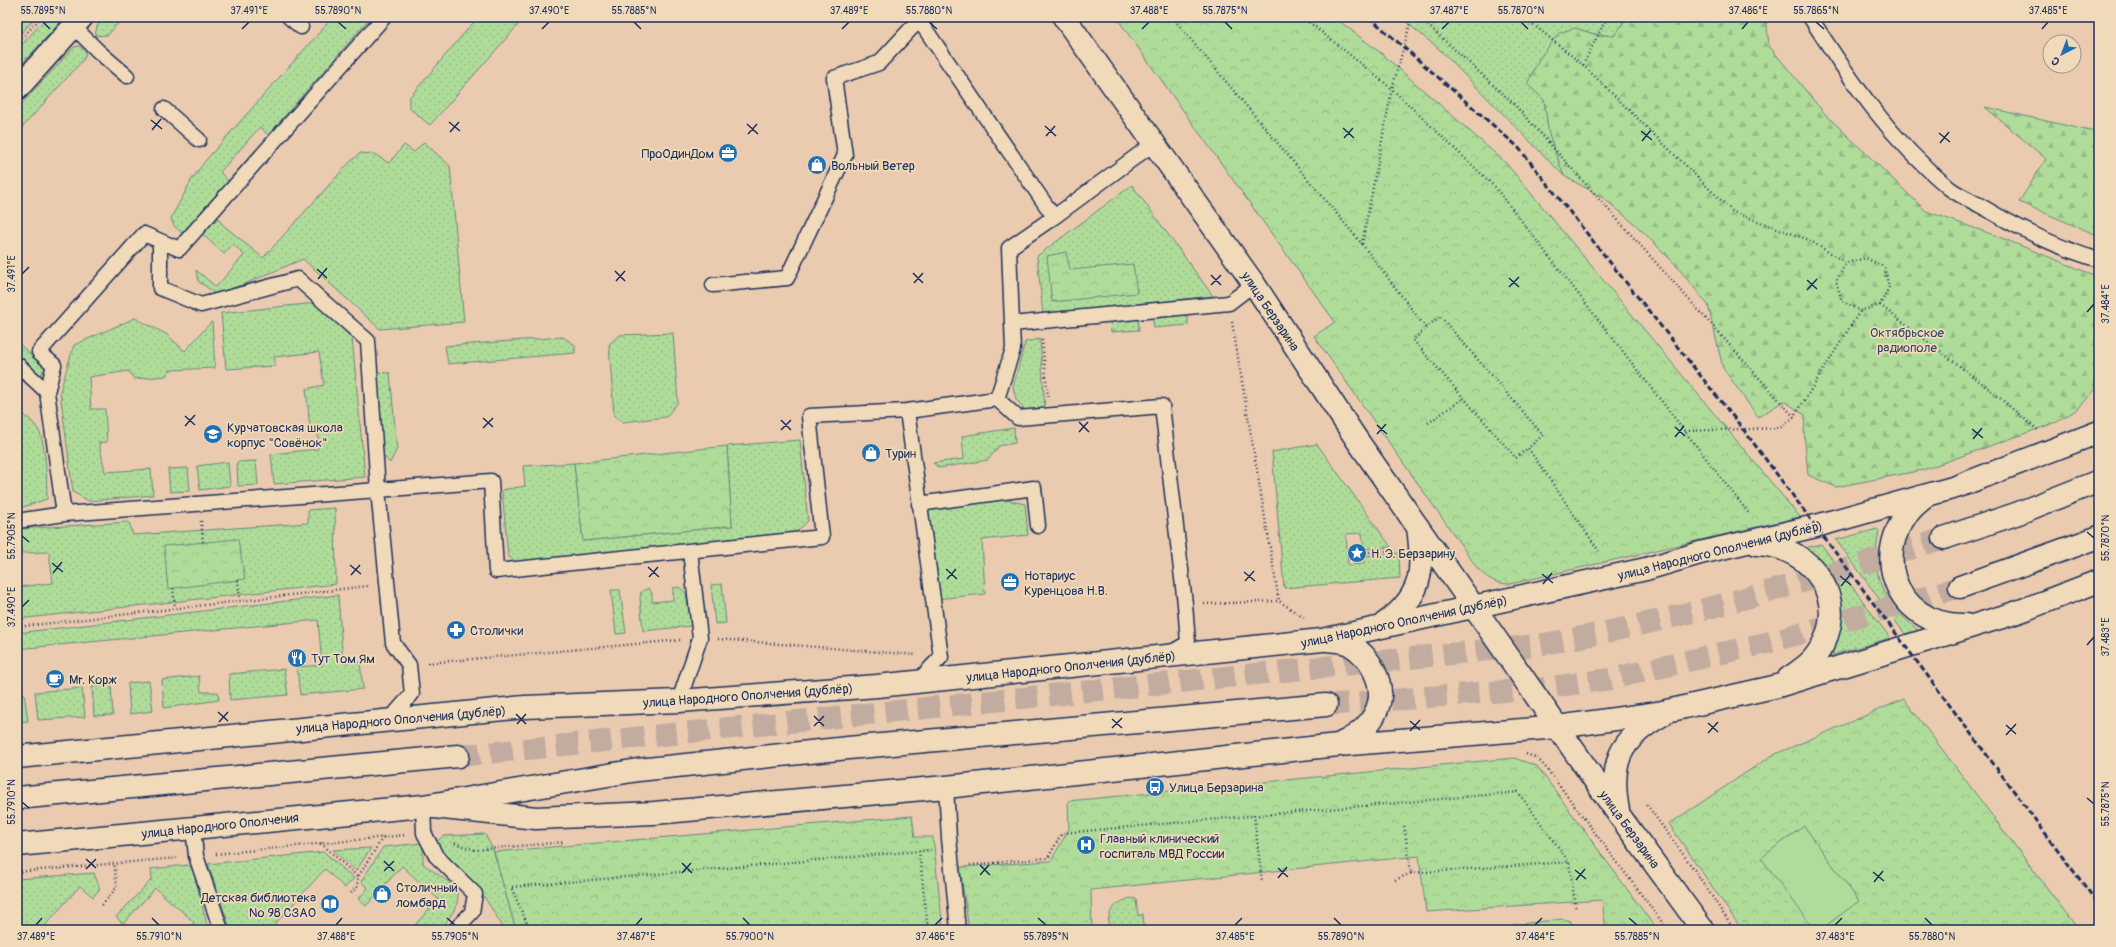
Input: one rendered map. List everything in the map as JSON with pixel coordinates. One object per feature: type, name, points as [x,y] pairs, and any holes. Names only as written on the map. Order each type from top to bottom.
[{"type":"street","name":"улица Берзарина","points":[[1064,17],[1254,284],[1357,440],[1619,815],[1702,930]]},
{"type":"street","points":[[17,89],[77,22]]},
{"type":"street","name":"улица Народного Ополчения (дублёр)","points":[[17,757],[390,719],[525,707],[679,701],[917,682],[1322,640],[1646,569],[1739,544],[1816,526],[1956,487],[2099,432]]},
{"type":"street","points":[[1944,538],[2016,514],[2099,481]]},
{"type":"street","points":[[1928,495],[1912,506],[1904,515],[1894,537],[1891,561],[1896,584],[1910,604],[1929,619],[1952,626],[1978,625]]},
{"type":"street","points":[[1381,626],[1399,613],[1409,602],[1416,588],[1421,563],[1417,525]]},
{"type":"street","points":[[1960,587],[2099,537]]},
{"type":"street","points":[[1739,544],[1781,547],[1802,558],[1819,575],[1828,597],[1830,622],[1823,645],[1809,664],[1778,686]]},
{"type":"street","points":[[423,806],[536,818],[654,814],[946,787],[1338,745],[1558,727],[1670,710],[1778,686],[2016,613],[2099,581]]},
{"type":"street","points":[[1322,640],[1345,643],[1362,654],[1370,663],[1376,674],[1380,690],[1379,702],[1373,716],[1365,728],[1352,738],[1338,745]]},
{"type":"street","points":[[423,806],[638,770],[848,748],[1326,706]]},
{"type":"street","points":[[1619,815],[1614,788],[1614,774],[1620,753],[1632,736],[1649,722],[1670,710]]},
{"type":"street","points":[[17,798],[458,756]]},
{"type":"street","name":"улица Народного Ополчения","points":[[17,845],[423,806]]},
{"type":"lane","points":[[289,17],[301,27]]},
{"type":"lane","points":[[64,514],[47,392],[54,365],[39,352],[144,234],[179,249],[384,17]]},
{"type":"lane","points":[[1810,17],[1842,68],[1891,132],[1950,188],[2006,221],[2044,239],[2099,260]]},
{"type":"lane","points":[[713,285],[787,278],[845,155],[834,78],[879,63],[919,18],[1054,217]]},
{"type":"lane","points":[[77,22],[98,52],[127,76]]},
{"type":"lane","points":[[164,109],[199,140]]},
{"type":"lane","points":[[997,399],[1014,349],[1009,248],[1054,217],[1153,144]]},
{"type":"lane","points":[[160,241],[160,288],[201,305],[298,279],[368,341],[378,490],[393,642],[409,665],[412,694],[390,719]]},
{"type":"lane","points":[[1012,324],[1229,303],[1254,284]]},
{"type":"lane","points":[[17,364],[47,392]]},
{"type":"lane","points":[[17,521],[64,514],[491,480],[496,571],[822,537],[809,416],[907,411],[997,399],[1018,418],[1162,406],[1185,604],[1188,643],[1164,657]]},
{"type":"lane","points":[[907,411],[941,657],[917,682]]},
{"type":"lane","points":[[919,504],[1034,488],[1038,526]]},
{"type":"lane","points":[[679,701],[700,638],[690,551]]},
{"type":"lane","points":[[946,787],[958,930]]},
{"type":"lane","points":[[423,806],[424,833],[436,856],[475,894],[472,912],[455,930]]},
{"type":"lane","points":[[193,828],[196,856],[221,930]]},
{"type":"path","points":[[17,44],[41,17]]},
{"type":"path","points":[[1172,17],[1362,244],[1426,328]]},
{"type":"path","points":[[1303,17],[1392,89],[1495,188],[1750,515]]},
{"type":"path","points":[[1362,244],[1392,89],[1412,17]]},
{"type":"path","points":[[1419,17],[1515,105],[1794,417]]},
{"type":"path","points":[[1524,17],[1583,65],[1733,212],[1809,240],[1846,263],[1866,258],[1884,267],[1889,287],[1880,305],[1860,310],[1842,301],[1836,281],[1846,263]]},
{"type":"path","points":[[1583,65],[1607,17]]},
{"type":"path","points":[[1229,303],[1279,601]]},
{"type":"path","points":[[1880,305],[1983,384],[2041,433]]},
{"type":"path","points":[[1685,431],[1780,428],[1794,417],[1860,310]]},
{"type":"path","points":[[1440,316],[1543,435],[1516,458],[1413,340],[1426,328],[1440,316]]},
{"type":"path","points":[[1040,321],[1050,416]]},
{"type":"path","points":[[1428,423],[1464,398]]},
{"type":"path","points":[[1528,448],[1599,551]]},
{"type":"path","points":[[1357,553],[1402,550]]},
{"type":"path","points":[[238,580],[240,600]]},
{"type":"path","points":[[17,627],[387,584]]},
{"type":"path","points":[[173,588],[175,608]]},
{"type":"path","points":[[1185,604],[1279,601],[1304,618],[1311,618]]},
{"type":"path","points":[[409,665],[700,638],[941,657]]},
{"type":"path","points":[[1522,752],[1537,758],[1547,769],[1668,930]]},
{"type":"path","points":[[952,867],[1048,858],[1062,833],[1518,792],[1569,862],[1576,910]]},
{"type":"path","points":[[1647,805],[1696,872],[1734,930]]},
{"type":"path","points":[[1254,816],[1262,881]]},
{"type":"path","points":[[1404,824],[1411,873]]},
{"type":"path","points":[[17,872],[424,833],[475,850],[569,842]]},
{"type":"path","points":[[352,893],[357,887],[358,877],[383,837]]},
{"type":"path","points":[[320,843],[358,877]]},
{"type":"path","points":[[530,930],[511,887],[950,848]]},
{"type":"path","points":[[919,851],[928,930]]},
{"type":"path","points":[[1395,880],[1411,873],[1569,862]]},
{"type":"path","points":[[102,905],[117,887],[114,863]]},
{"type":"green space","points":[[17,17],[36,17],[17,38]]},
{"type":"green space","points":[[47,17],[65,17],[17,69],[17,50]]},
{"type":"green space","points":[[105,17],[123,17],[108,35],[95,36],[97,26]]},
{"type":"green space","points":[[333,17],[371,17],[268,135],[260,127],[220,172],[229,182],[182,233],[174,226],[171,218],[192,179],[206,160]]},
{"type":"green space","points":[[478,17],[525,17],[430,125],[409,108],[409,98]]},
{"type":"green space","points":[[1116,17],[1334,17],[1381,53],[1505,162],[1800,517],[1510,584],[1496,582],[1485,576],[1478,569],[1314,336],[1335,322]]},
{"type":"green space","points":[[1400,17],[1625,17],[1622,25],[1614,36],[1594,34],[1575,28],[1544,100],[1549,134],[1564,176],[1439,49]]},
{"type":"green space","name":"Октябрьское радиополе","points":[[1625,17],[1766,17],[1769,46],[1825,114],[1926,211],[1994,235],[2099,277],[2099,385],[2079,408],[2057,422],[1923,470],[1836,487],[1808,475],[1804,432],[1805,415],[1784,401],[1758,417],[1723,368],[1708,305],[1675,264],[1636,225],[1602,197],[1564,176],[1549,134],[1544,100],[1527,84],[1539,59],[1559,33],[1575,28],[1594,34],[1614,36],[1622,25]]},
{"type":"green space","points":[[79,46],[86,52],[84,59],[17,133],[17,109],[74,47]]},
{"type":"green space","points":[[1985,107],[2099,133],[2099,236],[2019,202],[2046,159]]},
{"type":"green space","points":[[424,142],[450,166],[464,322],[380,329],[303,259],[242,285],[216,294],[198,281],[196,270],[216,287],[244,255],[233,244],[224,254],[202,234],[217,217],[223,225],[263,258],[348,164],[360,153],[374,154],[389,163],[404,145],[414,152]]},
{"type":"green space","points":[[1132,185],[1213,296],[1043,315],[1037,256]]},
{"type":"green space","points":[[1066,252],[1070,270],[1133,264],[1137,293],[1052,302],[1047,256]]},
{"type":"green space","points":[[315,303],[352,338],[365,477],[274,484],[271,454],[318,449],[318,428],[310,428],[306,389],[324,385],[319,352],[274,357],[276,366],[226,369],[221,313]]},
{"type":"green space","points":[[1181,311],[1188,318],[1188,325],[1154,328],[1152,315]]},
{"type":"green space","points":[[1138,317],[1139,330],[1111,332],[1110,319]]},
{"type":"green space","points":[[135,318],[166,334],[185,351],[212,321],[215,368],[170,370],[166,376],[134,379],[129,371],[89,377],[91,409],[105,409],[107,442],[99,443],[105,472],[151,469],[153,495],[89,501],[73,492],[60,391],[74,345]]},
{"type":"green space","points":[[673,333],[678,402],[666,417],[623,422],[614,416],[609,344],[620,335]]},
{"type":"green space","points":[[563,337],[575,345],[575,353],[448,364],[445,346]]},
{"type":"green space","points":[[1040,339],[1045,409],[1026,412],[1016,399],[1013,387],[1025,342]]},
{"type":"green space","points":[[17,342],[46,368],[39,376],[17,356]]},
{"type":"green space","points":[[375,372],[390,373],[397,449],[390,463],[380,452]]},
{"type":"green space","points":[[17,411],[33,422],[41,437],[46,464],[47,499],[17,509]]},
{"type":"green space","points":[[1014,428],[1015,443],[999,446],[988,460],[939,468],[933,463],[964,459],[962,436]]},
{"type":"green space","points":[[800,440],[808,521],[795,533],[517,563],[508,556],[502,490],[525,486],[523,466],[574,463],[583,541],[732,526],[727,446]]},
{"type":"green space","points":[[1317,444],[1391,547],[1364,549],[1362,533],[1346,534],[1348,565],[1364,564],[1364,556],[1399,553],[1400,578],[1284,588],[1272,452]]},
{"type":"green space","points":[[727,446],[732,526],[583,541],[574,463]]},
{"type":"green space","points":[[256,461],[258,485],[238,486],[237,462]]},
{"type":"green space","points":[[228,462],[230,486],[200,490],[197,466]]},
{"type":"green space","points":[[188,468],[190,491],[170,492],[168,469]]},
{"type":"green space","points":[[1002,499],[1025,504],[1028,535],[982,540],[985,594],[935,599],[925,510]]},
{"type":"green space","points":[[335,508],[336,584],[17,619],[17,587],[53,583],[49,552],[22,553],[17,548],[17,529],[129,522],[133,535],[308,523],[308,510]]},
{"type":"green space","points":[[1877,529],[1879,531],[1876,561],[1882,586],[1887,598],[1905,619],[1917,629],[1916,631],[1905,634],[1836,540]]},
{"type":"green space","points":[[238,539],[245,579],[168,589],[164,546]]},
{"type":"green space","points":[[1821,544],[1890,638],[1832,655],[1840,627],[1840,613],[1805,548]]},
{"type":"green space","points":[[722,584],[726,623],[715,624],[711,585]]},
{"type":"green space","points":[[679,587],[686,593],[691,626],[643,631],[640,599],[641,592],[648,588],[652,593],[652,602],[673,600],[673,588]]},
{"type":"green space","points":[[611,590],[620,590],[626,633],[616,634]]},
{"type":"green space","points":[[338,595],[343,663],[360,662],[363,689],[300,695],[297,667],[322,665],[318,620],[17,649],[17,633]]},
{"type":"green space","points":[[284,669],[288,695],[230,700],[229,674]]},
{"type":"green space","points":[[199,676],[201,692],[218,692],[219,700],[164,708],[162,680]]},
{"type":"green space","points":[[149,681],[153,711],[130,714],[128,683]]},
{"type":"green space","points":[[111,685],[113,715],[94,716],[92,687]]},
{"type":"green space","points":[[82,688],[85,717],[38,720],[35,692]]},
{"type":"green space","points":[[24,693],[28,721],[17,722],[17,694]]},
{"type":"green space","points":[[1904,699],[2075,925],[2068,930],[1742,930],[1669,824],[1771,756]]},
{"type":"green space","points":[[1514,758],[1537,766],[1657,930],[1606,930],[1602,900],[1426,912],[1419,856],[1091,890],[1092,930],[969,930],[960,867],[1051,861],[1069,829],[1068,801]]},
{"type":"green space","points":[[912,816],[915,837],[933,837],[943,930],[516,930],[494,852]]},
{"type":"green space","points":[[1804,826],[1859,901],[1820,930],[1815,930],[1761,858]]},
{"type":"green space","points":[[485,834],[494,852],[516,930],[505,930],[480,890],[439,852],[437,841],[444,836]]},
{"type":"green space","points":[[423,843],[423,864],[445,880],[457,892],[458,899],[455,907],[450,917],[440,930],[421,930],[415,925],[438,899],[402,866],[366,906],[358,899],[368,888],[361,882],[383,847]]},
{"type":"green space","points":[[371,848],[356,871],[333,850]]},
{"type":"green space","points":[[324,852],[354,878],[345,888],[325,869],[275,924],[280,930],[240,930],[229,925],[208,864]]},
{"type":"green space","points":[[188,865],[194,871],[208,930],[188,930],[194,922],[155,888],[123,924],[116,917],[152,879],[151,869]]},
{"type":"green space","points":[[94,873],[100,889],[93,897],[80,886],[41,930],[17,930],[17,879]]},
{"type":"green space","points":[[1130,898],[1136,899],[1138,916],[1143,914],[1144,930],[1108,930],[1109,918],[1112,909],[1119,903]]},
{"type":"green space","points":[[1563,919],[1570,921],[1579,930],[1512,930],[1511,925]]},
{"type":"tunnel","points":[[458,756],[1537,645],[1640,625],[1742,599],[1844,570],[1944,538]]},
{"type":"tunnel","points":[[1326,705],[1544,688],[1610,679],[1770,642],[1960,587]]},
{"type":"railway","points":[[1369,17],[1518,147],[1743,429],[2099,905]]},
{"type":"place","name":"ПроОдинДом","points":[[728,153]]},
{"type":"place","name":"Вольный Ветер","points":[[817,165]]},
{"type":"place","name":"Курчатовская школа корпус \"Совёнок\"","points":[[213,434]]},
{"type":"place","name":"Турин","points":[[871,453]]},
{"type":"place","name":"Н. Э. Берзарину","points":[[1357,553]]},
{"type":"place","name":"Нотариус Куренцова Н.В.","points":[[1010,582]]},
{"type":"place","name":"Столички","points":[[456,630]]},
{"type":"place","name":"Тут Том Ям","points":[[297,658]]},
{"type":"place","name":"Mr. Корж","points":[[55,679]]},
{"type":"place","name":"Улица Берзарина","points":[[1155,787]]},
{"type":"place","name":"Главный клинический госпиталь МВД России","points":[[1086,845]]},
{"type":"place","name":"Столичный ломбард","points":[[382,894]]},
{"type":"place","name":"Детская библиотека № 98 СЗАО","points":[[330,904]]}]
